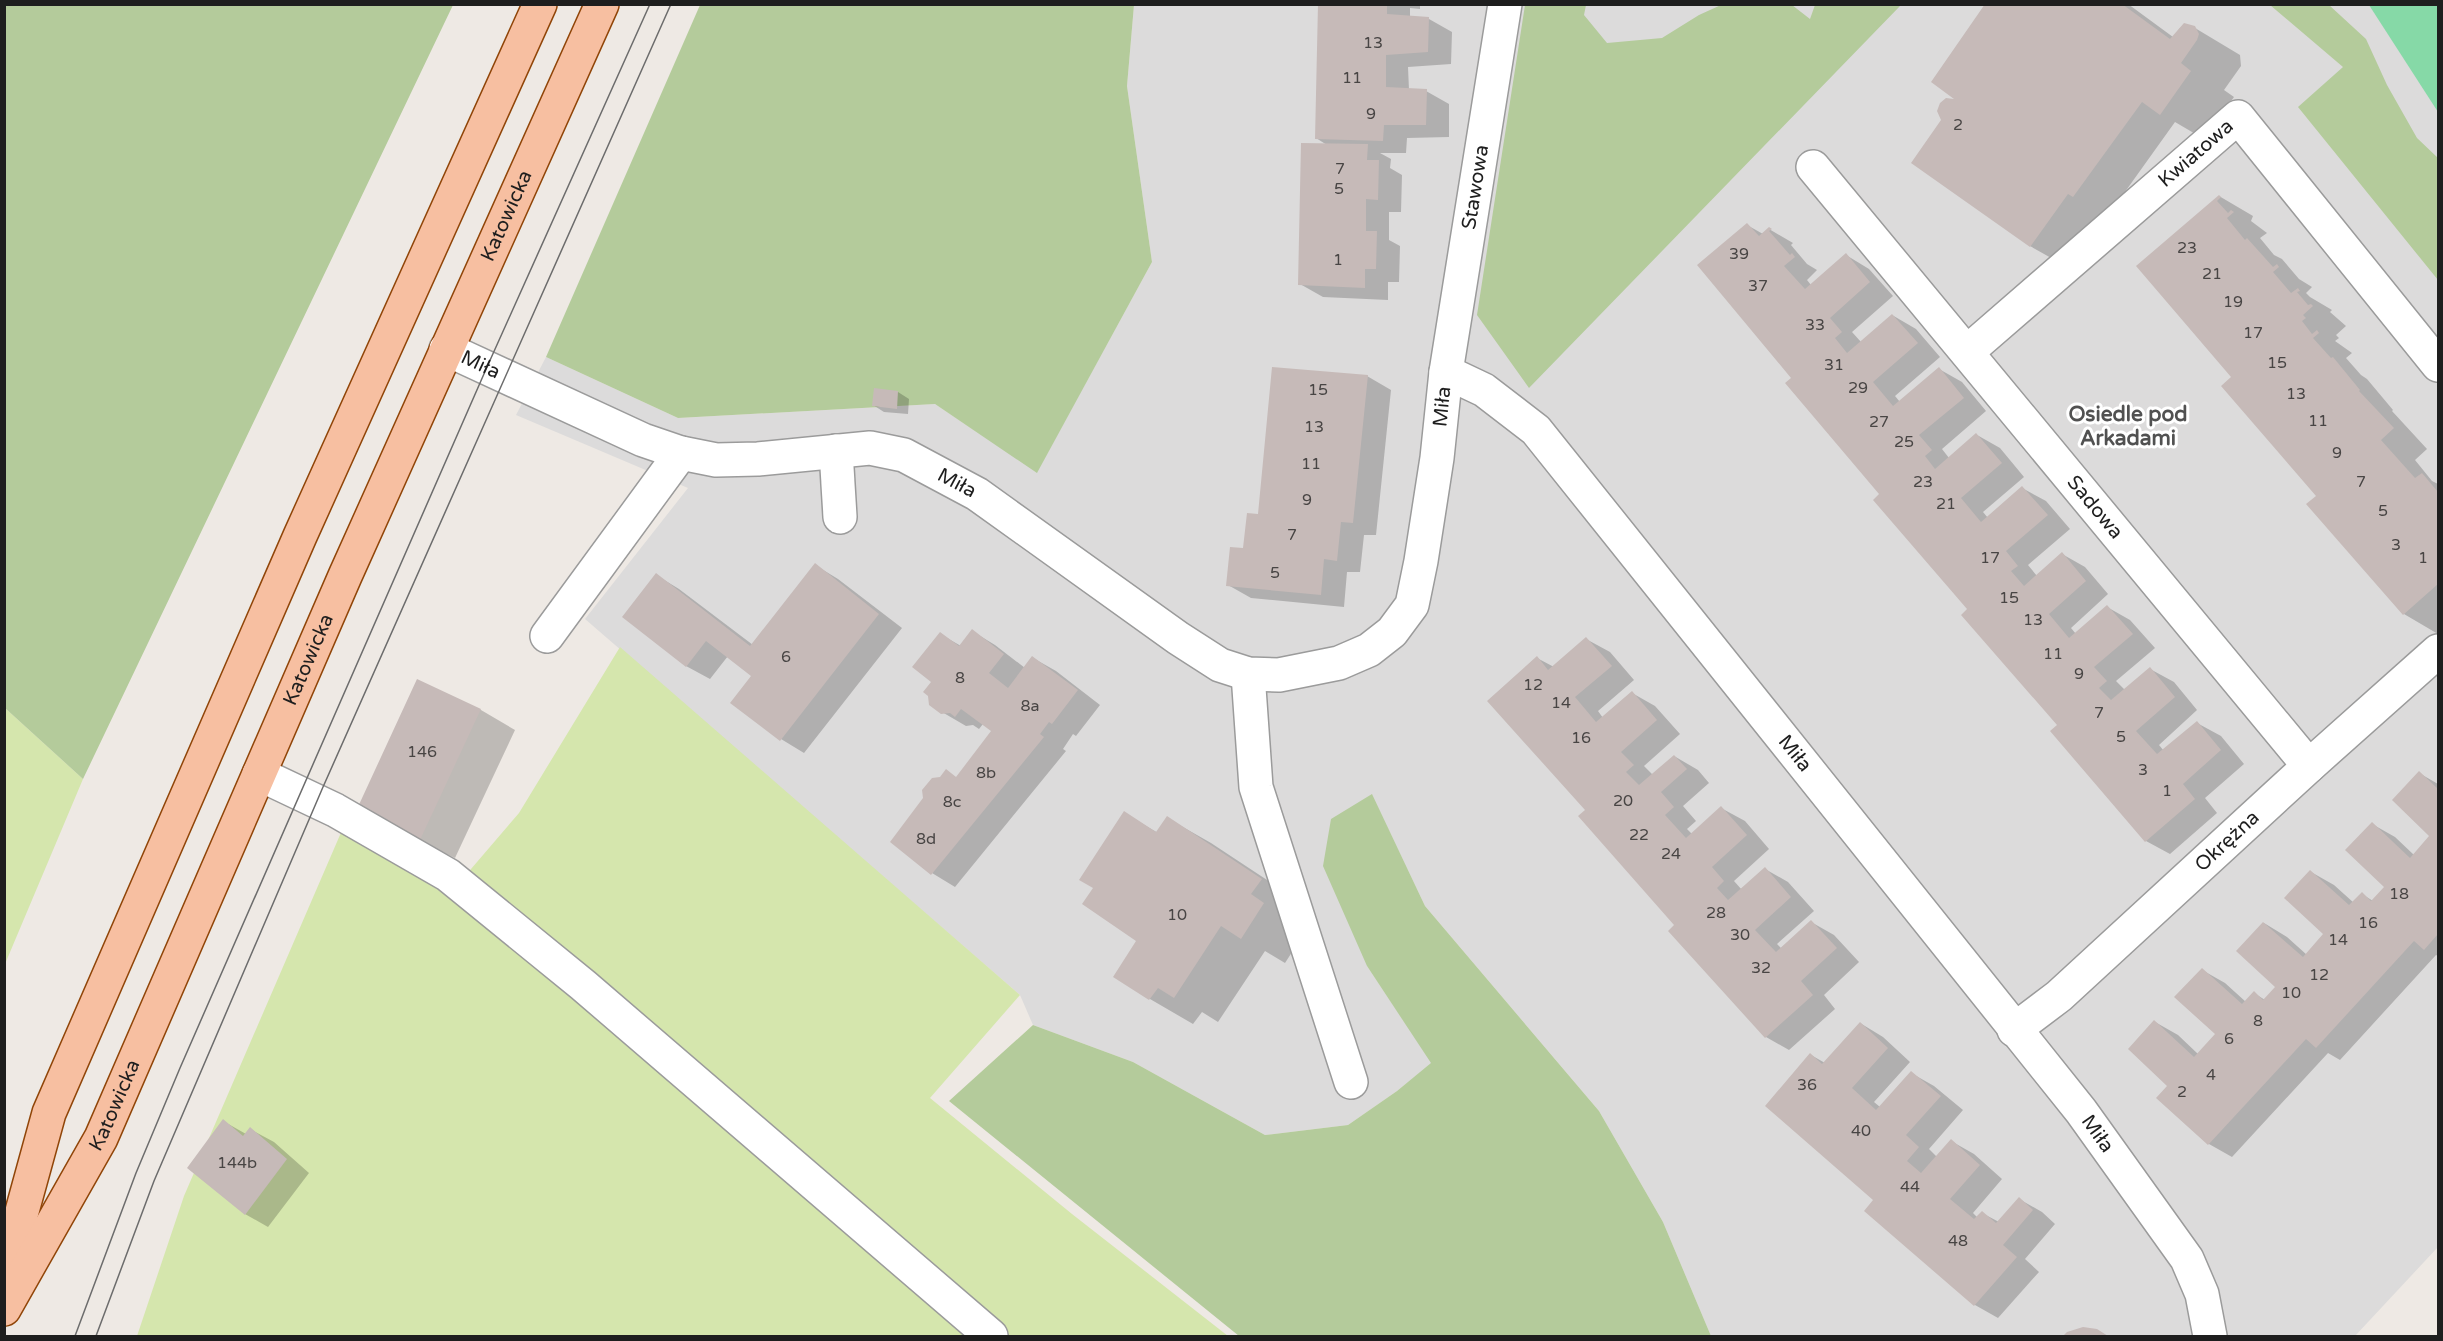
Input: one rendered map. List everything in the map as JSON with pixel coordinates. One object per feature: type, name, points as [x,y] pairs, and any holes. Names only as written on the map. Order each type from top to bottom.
[{"type":"main road","points":[[4,1277],[49,1113],[300,536],[540,4]]},
{"type":"main road","name":"Katowicka","points":[[4,1309],[101,1138],[446,349],[602,4]]},
{"type":"street","name":"Stawowa","points":[[1446,372],[1505,4]]},
{"type":"street","name":"Kwiatowa","points":[[1967,352],[2238,117],[2439,365]]},
{"type":"street","name":"Sadowa","points":[[1813,167],[2309,766]]},
{"type":"street","name":"Miła","points":[[446,349],[643,440],[681,453],[716,460],[870,448],[904,455],[976,494],[1178,638],[1220,665],[1248,674],[1279,675],[1339,663],[1369,650],[1392,632],[1402,620],[1412,605],[1421,561],[1437,458],[1446,372],[1484,390],[1536,430],[2081,1111],[2187,1259],[2202,1294],[2210,1336]]},
{"type":"street","points":[[836,451],[840,516]]},
{"type":"street","points":[[547,636],[681,453]]},
{"type":"street","name":"Okrężna","points":[[2014,1030],[2059,996],[2309,766],[2439,651]]},
{"type":"street","points":[[1248,674],[1256,787],[1351,1082]]},
{"type":"street","points":[[259,774],[335,810],[448,875],[583,984],[991,1336]]},
{"type":"shaded area","points":[[1134,5],[2438,5],[2438,1247],[2355,1336],[1711,1336],[1663,1222],[1599,1111],[1425,906],[1372,795],[1367,966],[1432,1063],[1348,1125],[1265,1135],[1133,1062],[1033,1025],[1020,995],[585,619],[688,488],[516,415],[546,357],[678,418],[935,404],[1037,472],[1152,262],[1127,86]]},
{"type":"green space","points":[[5,4],[453,5],[83,779],[5,708]]},
{"type":"green space","points":[[700,5],[1134,5],[1127,86],[1152,262],[1037,473],[935,404],[678,418],[546,357]]},
{"type":"green space","points":[[1525,5],[1586,5],[1584,15],[1607,43],[1662,38],[1699,15],[1721,5],[1792,5],[1810,19],[1815,5],[1901,5],[1529,388],[1477,315]]},
{"type":"green space","points":[[2270,5],[2329,5],[2366,39],[2387,85],[2417,138],[2438,158],[2438,280],[2298,107],[2343,67]]},
{"type":"green space","points":[[2369,5],[2438,5],[2438,112]]},
{"type":"green space","points":[[620,647],[1020,995],[930,1098],[1072,1214],[1228,1336],[137,1336],[184,1196],[343,828],[465,876],[519,813]]},
{"type":"green space","points":[[5,708],[83,779],[5,964]]},
{"type":"green space","points":[[1372,794],[1425,906],[1599,1111],[1663,1222],[1711,1336],[1239,1336],[949,1101],[1033,1025],[1133,1062],[1265,1135],[1348,1125],[1397,1091],[1431,1063],[1367,966],[1323,866],[1331,819]]},
{"type":"building","points":[[1318,4],[1387,4],[1387,14],[1429,17],[1428,52],[1386,55],[1386,87],[1427,89],[1426,125],[1384,125],[1383,141],[1315,139]]},
{"type":"building","points":[[1985,4],[2122,4],[2170,39],[2184,23],[2195,26],[2199,34],[2181,63],[2191,71],[2160,115],[2142,102],[2073,197],[2068,194],[2030,247],[1911,163],[1941,120],[1937,111],[1940,103],[1946,98],[1954,99],[1931,82]]},
{"type":"building","points":[[1301,143],[1368,144],[1367,160],[1379,160],[1378,200],[1366,199],[1366,231],[1377,231],[1376,269],[1365,269],[1365,288],[1298,285]]},
{"type":"building","points":[[2219,195],[2221,197],[2217,201],[2228,213],[2231,210],[2234,212],[2227,218],[2245,240],[2247,238],[2273,267],[2277,264],[2279,267],[2273,272],[2291,293],[2298,288],[2300,291],[2297,292],[2308,305],[2313,306],[2303,315],[2306,318],[2302,321],[2312,334],[2317,330],[2319,333],[2313,338],[2331,358],[2333,357],[2359,391],[2394,428],[2381,440],[2415,478],[2422,473],[2438,492],[2438,584],[2403,615],[2306,504],[2316,496],[2221,386],[2231,377],[2136,266]]},
{"type":"building","points":[[1747,223],[1759,236],[1769,227],[1772,229],[1769,231],[1790,255],[1792,253],[1795,257],[1784,266],[1805,289],[1846,253],[1870,282],[1830,318],[1842,332],[1835,338],[1847,353],[1892,314],[1918,343],[1873,382],[1893,406],[1939,367],[1964,398],[1919,435],[1932,450],[1925,456],[1935,469],[1976,433],[2002,463],[1961,498],[1981,522],[2022,486],[2048,515],[2006,551],[2018,566],[2011,571],[2024,586],[2062,552],[2086,581],[2049,614],[2069,638],[2107,605],[2133,634],[2094,667],[2107,681],[2099,688],[2111,700],[2150,667],[2175,697],[2136,731],[2157,754],[2197,721],[2221,750],[2183,784],[2195,799],[2145,842],[2050,731],[2057,725],[1961,615],[1967,609],[1873,500],[1879,494],[1785,383],[1791,378],[1697,265]]},
{"type":"building","points":[[1272,367],[1368,375],[1353,523],[1341,522],[1337,561],[1324,559],[1321,595],[1226,586],[1230,547],[1243,548],[1247,513],[1258,514]]},
{"type":"building","points":[[874,388],[898,391],[897,409],[872,406]]},
{"type":"building","points":[[815,563],[879,614],[780,741],[730,703],[751,676],[706,641],[686,667],[622,617],[656,573],[750,646]]},
{"type":"building","points":[[972,629],[1004,654],[989,673],[1008,688],[1032,656],[1078,690],[1052,724],[1049,722],[1040,734],[1044,737],[931,875],[890,842],[923,798],[922,790],[932,778],[940,777],[946,769],[956,777],[991,731],[961,709],[955,717],[950,713],[941,714],[929,705],[928,696],[923,692],[931,682],[912,667],[940,632],[959,646]]},
{"type":"building","points":[[1586,637],[1612,666],[1575,697],[1596,722],[1632,691],[1657,720],[1621,752],[1634,765],[1626,772],[1639,785],[1674,755],[1687,769],[1661,792],[1674,807],[1665,815],[1686,838],[1721,806],[1747,835],[1712,867],[1724,881],[1717,888],[1728,900],[1765,867],[1791,897],[1755,930],[1776,952],[1811,920],[1837,948],[1801,981],[1813,995],[1765,1038],[1668,931],[1674,925],[1578,816],[1585,810],[1487,701],[1537,656],[1548,670]]},
{"type":"building","points":[[417,679],[481,709],[420,840],[357,809]]},
{"type":"building","points":[[2419,771],[2438,789],[2438,934],[2424,950],[2414,941],[2316,1048],[2306,1039],[2208,1145],[2156,1098],[2167,1086],[2128,1049],[2154,1020],[2194,1057],[2215,1034],[2174,997],[2202,968],[2242,1004],[2254,991],[2263,1000],[2275,987],[2236,951],[2263,922],[2303,957],[2323,934],[2284,898],[2310,870],[2349,905],[2362,892],[2371,901],[2384,887],[2345,850],[2372,822],[2410,858],[2429,836],[2392,800]]},
{"type":"building","points":[[1124,811],[1156,832],[1167,816],[1262,879],[1251,894],[1264,903],[1241,939],[1221,926],[1174,998],[1158,988],[1149,1000],[1113,977],[1136,941],[1082,904],[1093,888],[1079,880]]},
{"type":"building","points":[[1860,1022],[1888,1048],[1852,1088],[1876,1110],[1911,1071],[1941,1096],[1906,1135],[1919,1147],[1907,1161],[1921,1173],[1951,1139],[1980,1165],[1950,1199],[1974,1219],[1982,1211],[1996,1223],[2019,1197],[2033,1210],[2003,1245],[2017,1257],[1974,1306],[1864,1211],[1873,1200],[1765,1106],[1810,1053],[1822,1064]]},
{"type":"building","points":[[223,1119],[243,1136],[250,1127],[287,1159],[245,1215],[187,1168]]},
{"type":"building","points":[[2083,1327],[2097,1329],[2108,1336],[2063,1336],[2067,1332]]},
{"type":"tram line","points":[[75,1336],[136,1173],[180,1068],[487,367],[650,4]]},
{"type":"tram line","points":[[96,1336],[154,1181],[323,787],[671,4]]},
{"type":"district","name":"Osiedle pod Arkadami","points":[[2128,426]]}]
